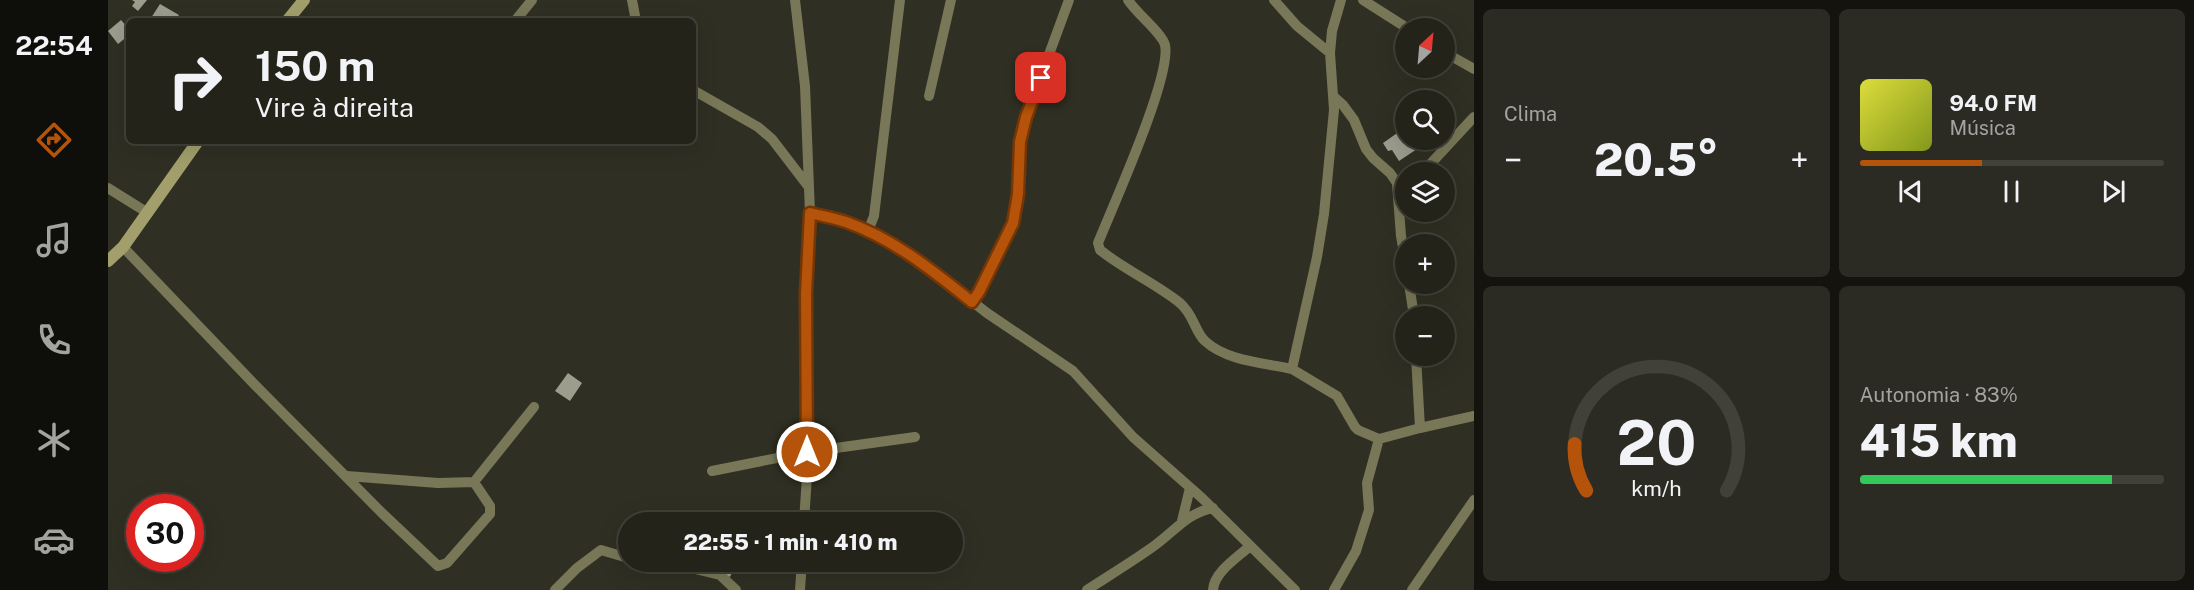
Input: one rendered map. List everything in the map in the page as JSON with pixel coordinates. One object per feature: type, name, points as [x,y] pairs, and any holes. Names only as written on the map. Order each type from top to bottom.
[{"type":"street","points":[[290,18],[304,0]]},
{"type":"street","points":[[517,18],[532,0]]},
{"type":"street","points":[[632,0],[635,18]]},
{"type":"street","points":[[795,0],[805,86],[810,213],[806,294],[807,452],[804,512]]},
{"type":"street","points":[[868,231],[874,216],[900,0]]},
{"type":"street","points":[[929,96],[951,0]]},
{"type":"street","points":[[972,302],[1013,223],[1018,194],[1020,142],[1026,117],[1069,0]]},
{"type":"street","points":[[1128,0],[1142,19],[1162,37],[1166,54],[1144,129],[1098,243],[1100,250],[1182,304],[1193,317],[1204,340],[1218,350],[1229,355],[1292,369],[1337,396],[1354,427],[1358,430],[1379,439],[1474,416]]},
{"type":"street","points":[[1274,0],[1297,26],[1330,53]]},
{"type":"street","points":[[1292,369],[1324,214],[1333,130],[1330,53],[1332,32],[1341,0]]},
{"type":"street","points":[[1363,0],[1395,20]]},
{"type":"street","points":[[1455,58],[1474,69]]},
{"type":"street","points":[[696,92],[758,127],[772,139],[808,186]]},
{"type":"street","points":[[1333,96],[1354,120],[1366,149],[1395,180]]},
{"type":"street","points":[[1432,162],[1474,117]]},
{"type":"street","points":[[108,261],[123,247],[196,144]]},
{"type":"street","points":[[108,189],[148,213]]},
{"type":"street","points":[[810,213],[844,221],[901,249],[972,302],[1073,371],[1133,437],[1213,508],[1295,590]]},
{"type":"street","points":[[123,247],[256,386],[438,566],[447,563],[490,514],[490,506],[474,482]]},
{"type":"street","points":[[1417,366],[1420,428]]},
{"type":"street","points":[[347,476],[438,483],[474,482],[534,407]]},
{"type":"street","points":[[712,471],[807,452],[915,437]]},
{"type":"street","points":[[1334,590],[1356,551],[1369,510],[1367,483],[1379,439]]},
{"type":"street","points":[[1182,521],[1190,488]]},
{"type":"street","points":[[1412,590],[1474,500]]},
{"type":"street","points":[[1087,590],[1156,545],[1182,521],[1198,512],[1213,508]]},
{"type":"street","points":[[1212,590],[1217,575],[1250,546]]},
{"type":"street","points":[[555,590],[577,568],[601,550],[618,555]]},
{"type":"street","points":[[708,572],[720,575],[735,590]]},
{"type":"street","points":[[800,590],[801,572]]},
{"type":"building","points":[[132,0],[147,0],[138,11],[132,6],[135,2]]},
{"type":"building","points":[[160,4],[179,15],[177,18],[151,18]]},
{"type":"building","points":[[121,20],[126,26],[126,37],[118,44],[108,31]]},
{"type":"building","points":[[1395,135],[1395,150],[1416,150],[1399,161],[1392,150],[1388,151],[1383,143]]},
{"type":"building","points":[[568,373],[582,383],[570,401],[555,391]]},
{"type":"building","points":[[717,572],[732,572],[730,577]]},
{"type":"route","points":[[807,452],[806,294],[810,213],[844,221],[876,235],[933,271],[972,302],[1013,223],[1018,194],[1020,142],[1026,117],[1041,78]]}]
